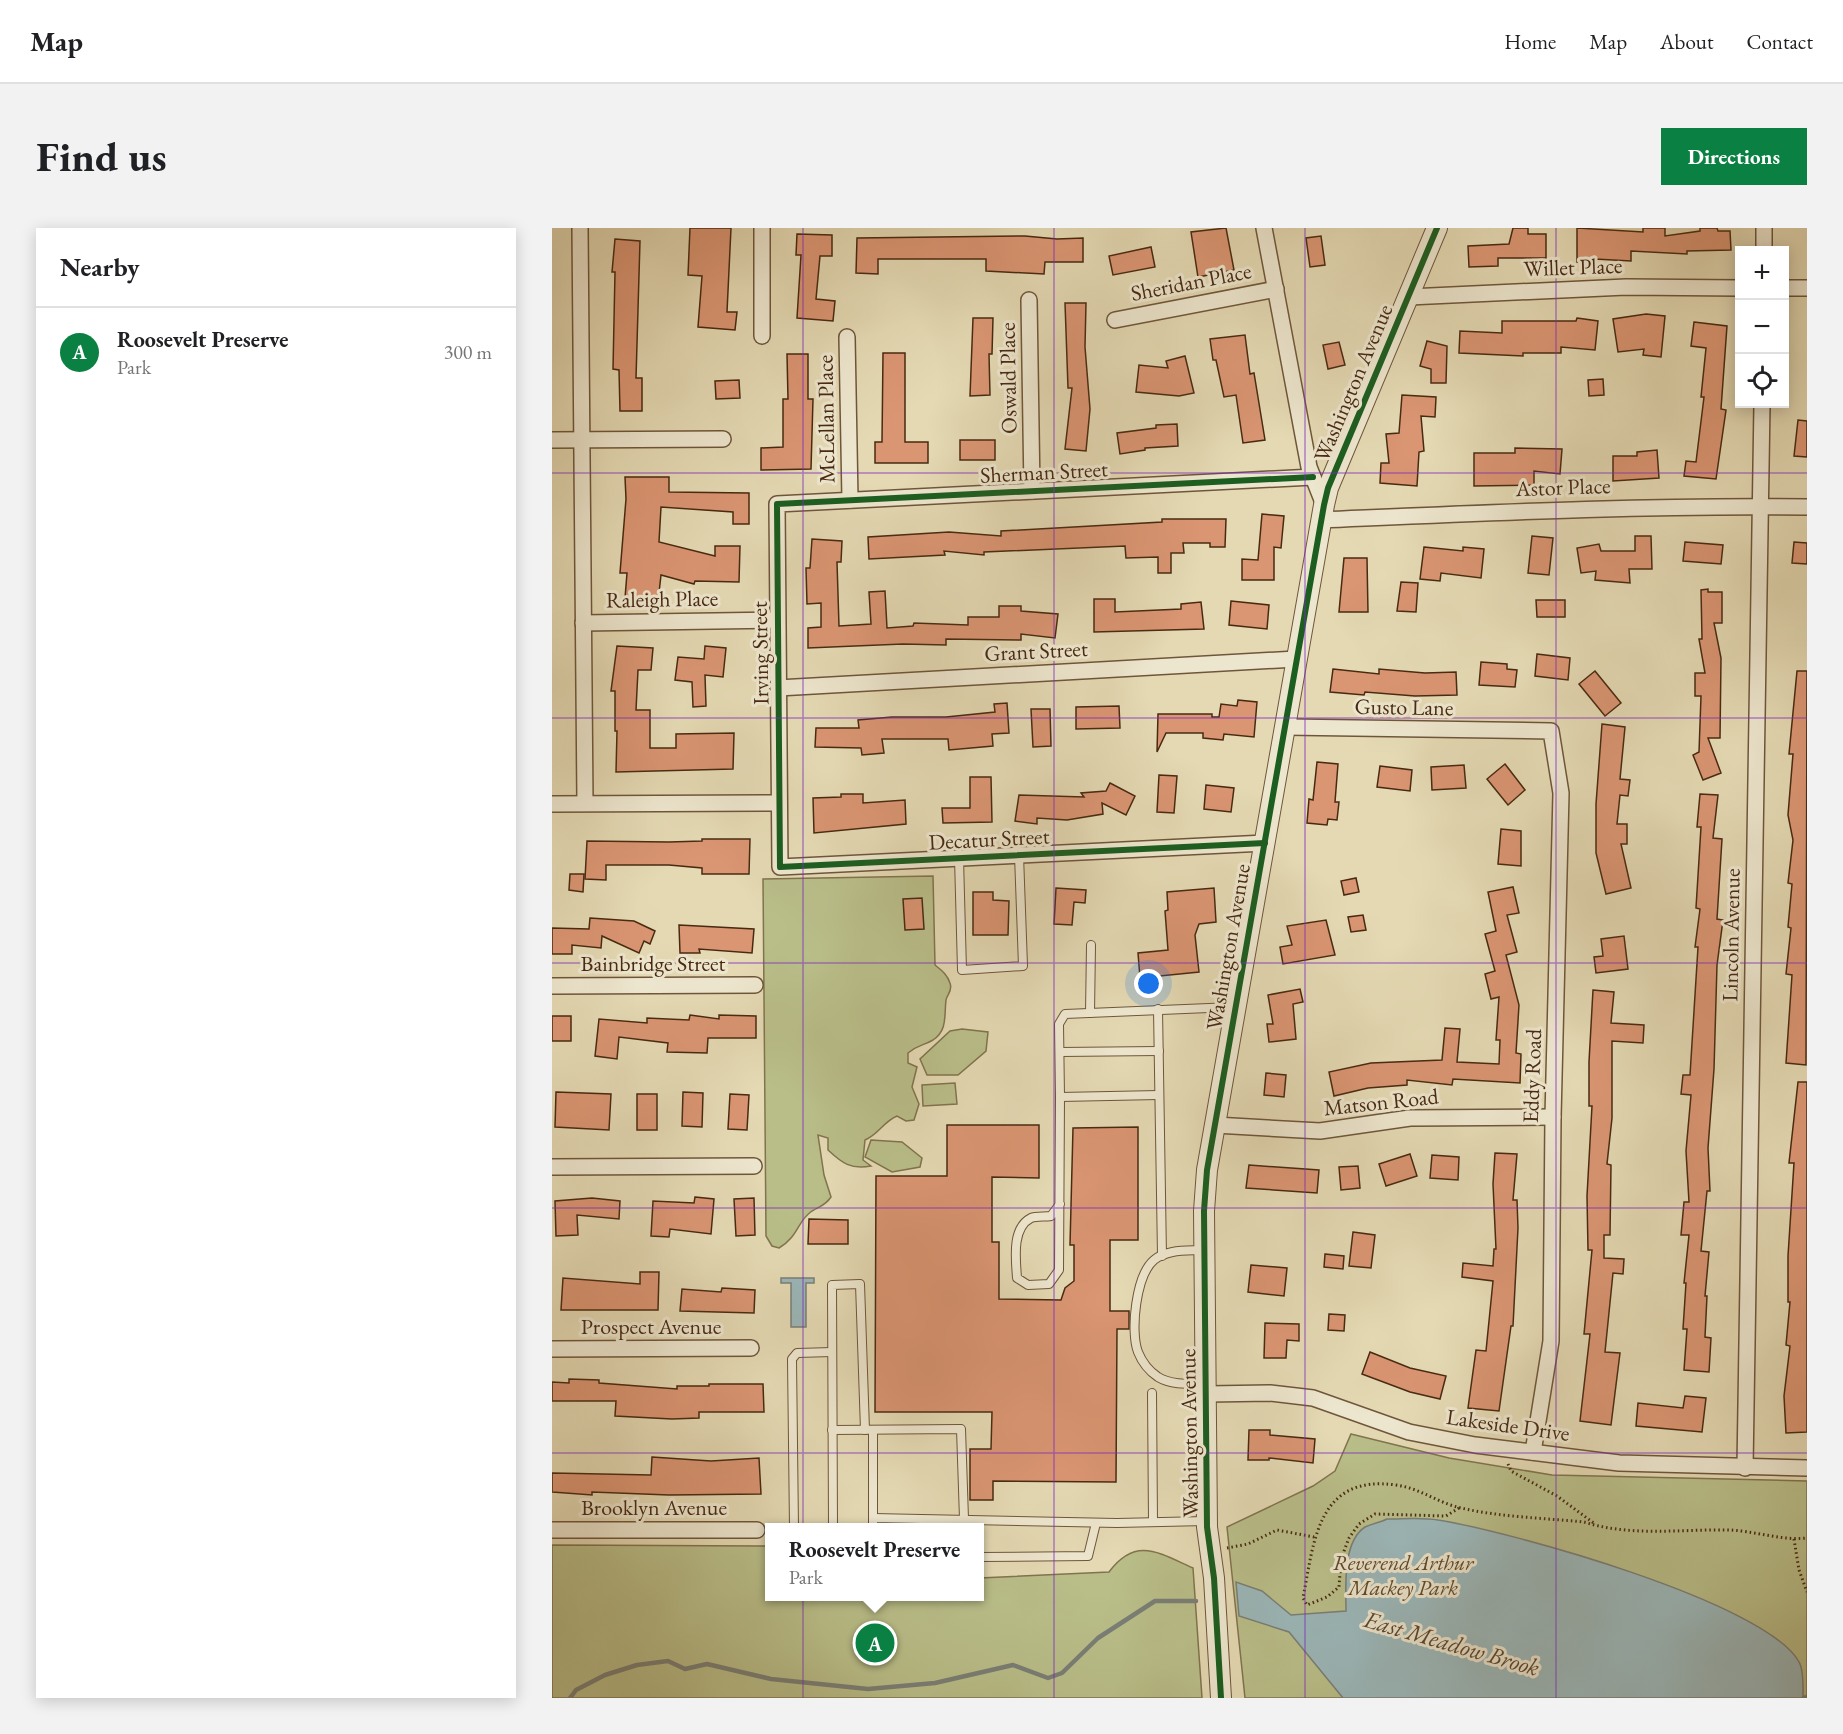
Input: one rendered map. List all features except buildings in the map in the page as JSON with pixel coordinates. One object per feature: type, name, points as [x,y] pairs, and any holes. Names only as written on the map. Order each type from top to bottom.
[{"type":"street","points":[[580,228],[585,803]]},
{"type":"street","points":[[762,228],[762,336]]},
{"type":"street","points":[[1264,228],[1322,513]]},
{"type":"street","name":"Washington Avenue","points":[[1221,1698],[1208,1521],[1204,1250],[1207,1170],[1328,488],[1437,228]]},
{"type":"street","points":[[1764,228],[1764,246]]},
{"type":"street","name":"Willet Place","points":[[1409,297],[1626,287],[1735,288]]},
{"type":"street","points":[[1789,288],[1807,288]]},
{"type":"street","name":"Sheridan Place","points":[[1115,320],[1276,289]]},
{"type":"street","name":"Oswald Place","points":[[1029,300],[1032,491]]},
{"type":"street","name":"McLellan Place","points":[[847,337],[850,500]]},
{"type":"street","name":"Lincoln Avenue","points":[[1745,1468],[1762,408]]},
{"type":"street","points":[[552,440],[723,439]]},
{"type":"street","name":"Sherman Street","points":[[777,504],[1313,477]]},
{"type":"street","name":"Irving Street","points":[[777,504],[779,803]]},
{"type":"street","name":"Astor Place","points":[[1322,513],[1807,507]]},
{"type":"street","name":"Raleigh Place","points":[[583,622],[777,620]]},
{"type":"street","name":"Grant Street","points":[[778,688],[1296,659]]},
{"type":"street","name":"Gusto Lane","points":[[1286,727],[1521,731]]},
{"type":"street","name":"Eddy Road","points":[[1521,731],[1551,731],[1561,793],[1553,1117],[1551,1341],[1533,1452]]},
{"type":"street","points":[[552,804],[779,803]]},
{"type":"street","name":"Decatur Street","points":[[779,803],[780,867],[1265,843]]},
{"type":"street","name":"Bainbridge Street","points":[[552,987],[755,985]]},
{"type":"street","name":"Matson Road","points":[[1215,1125],[1320,1131],[1410,1118],[1553,1117]]},
{"type":"street","points":[[552,1167],[754,1166]]},
{"type":"street","name":"Prospect Avenue","points":[[552,1349],[751,1348]]},
{"type":"street","name":"Lakeside Drive","points":[[1207,1389],[1313,1398],[1409,1432],[1500,1448],[1619,1463],[1807,1468]]},
{"type":"street","name":"Brooklyn Avenue","points":[[552,1530],[757,1530]]},
{"type":"lane","points":[[959,858],[962,970],[1023,966],[1019,855]]},
{"type":"lane","points":[[1090,1013],[1091,945]]},
{"type":"lane","points":[[1060,1204],[1051,1216],[1031,1218],[1021,1227],[1016,1256],[1017,1278],[1028,1285],[1049,1284],[1059,1270],[1060,1204],[1060,1052],[1059,1024],[1065,1014],[1236,1007]]},
{"type":"lane","points":[[1158,1009],[1162,1256]]},
{"type":"lane","points":[[1060,1052],[1159,1051]]},
{"type":"lane","points":[[1060,1097],[1159,1095]]},
{"type":"lane","points":[[1204,1250],[1172,1251],[1154,1260],[1139,1281],[1136,1311],[1137,1350],[1144,1365],[1159,1378],[1207,1389]]},
{"type":"lane","points":[[833,1523],[832,1285],[860,1284],[873,1523]]},
{"type":"lane","points":[[794,1523],[792,1359],[797,1353],[832,1352]]},
{"type":"lane","points":[[1152,1393],[1153,1522]]},
{"type":"lane","points":[[832,1430],[961,1429],[964,1519]]},
{"type":"lane","points":[[873,1518],[1096,1523],[1208,1521]]},
{"type":"lane","points":[[984,1557],[1088,1556],[1096,1523]]},
{"type":"path","points":[[1500,1448],[1511,1471],[1557,1496],[1599,1527]]},
{"type":"path","points":[[1459,1508],[1446,1516],[1375,1514],[1359,1524],[1349,1538],[1341,1560],[1340,1587],[1328,1597],[1307,1605],[1303,1598],[1314,1537],[1324,1512],[1358,1488],[1396,1485],[1422,1491],[1459,1508],[1584,1522],[1599,1527],[1645,1532],[1746,1531],[1794,1539],[1807,1538]]},
{"type":"path","points":[[1210,1551],[1248,1544],[1277,1530],[1314,1537]]},
{"type":"path","points":[[1794,1539],[1799,1570],[1807,1592]]},
{"type":"green space","points":[[933,876],[935,965],[944,972],[951,988],[946,1000],[941,1032],[933,1040],[908,1053],[908,1063],[917,1067],[912,1087],[919,1104],[914,1120],[906,1121],[897,1116],[865,1140],[863,1160],[871,1166],[858,1167],[842,1162],[828,1150],[828,1138],[818,1135],[824,1175],[831,1197],[803,1219],[786,1243],[779,1248],[772,1246],[766,1236],[763,879]]},
{"type":"green space","points":[[962,1029],[988,1032],[986,1051],[958,1075],[927,1075],[920,1059],[950,1031]]},
{"type":"green space","points":[[955,1083],[957,1104],[923,1106],[922,1085]]},
{"type":"green space","points":[[871,1140],[902,1142],[922,1158],[920,1167],[892,1172],[865,1157]]},
{"type":"green space","name":"Reverend Arthur Mackey Park","points":[[1351,1434],[1449,1458],[1552,1475],[1807,1481],[1807,1698],[1245,1698],[1227,1527],[1313,1486],[1335,1471]]},
{"type":"green space","points":[[552,1545],[765,1546],[765,1601],[984,1601],[984,1578],[1109,1572],[1119,1561],[1138,1551],[1159,1553],[1193,1568],[1202,1698],[552,1698]]},
{"type":"water","points":[[781,1278],[814,1278],[814,1283],[806,1283],[806,1327],[791,1327],[791,1283],[781,1283]]},
{"type":"water","points":[[1387,1519],[1432,1519],[1519,1538],[1632,1573],[1689,1594],[1739,1616],[1777,1639],[1801,1665],[1803,1698],[1343,1698],[1289,1632],[1239,1616],[1236,1582],[1262,1591],[1291,1615],[1346,1611],[1347,1566],[1352,1543],[1365,1527]]},
{"type":"waterway","name":"East Meadow Brook","points":[[570,1698],[576,1690],[605,1675],[637,1665],[668,1661],[685,1669],[707,1664],[771,1679],[868,1689],[935,1683],[1013,1665],[1048,1678],[1062,1673],[1098,1638],[1155,1601],[1196,1601]]},
{"type":"cycle path","points":[[1221,1698],[1214,1578],[1207,1527],[1204,1211],[1207,1170],[1328,488],[1437,228]]},
{"type":"cycle path","points":[[1265,843],[780,867],[777,504],[1313,477]]},
{"type":"place","name":"Roosevelt Preserve","points":[[875,1643]]}]
